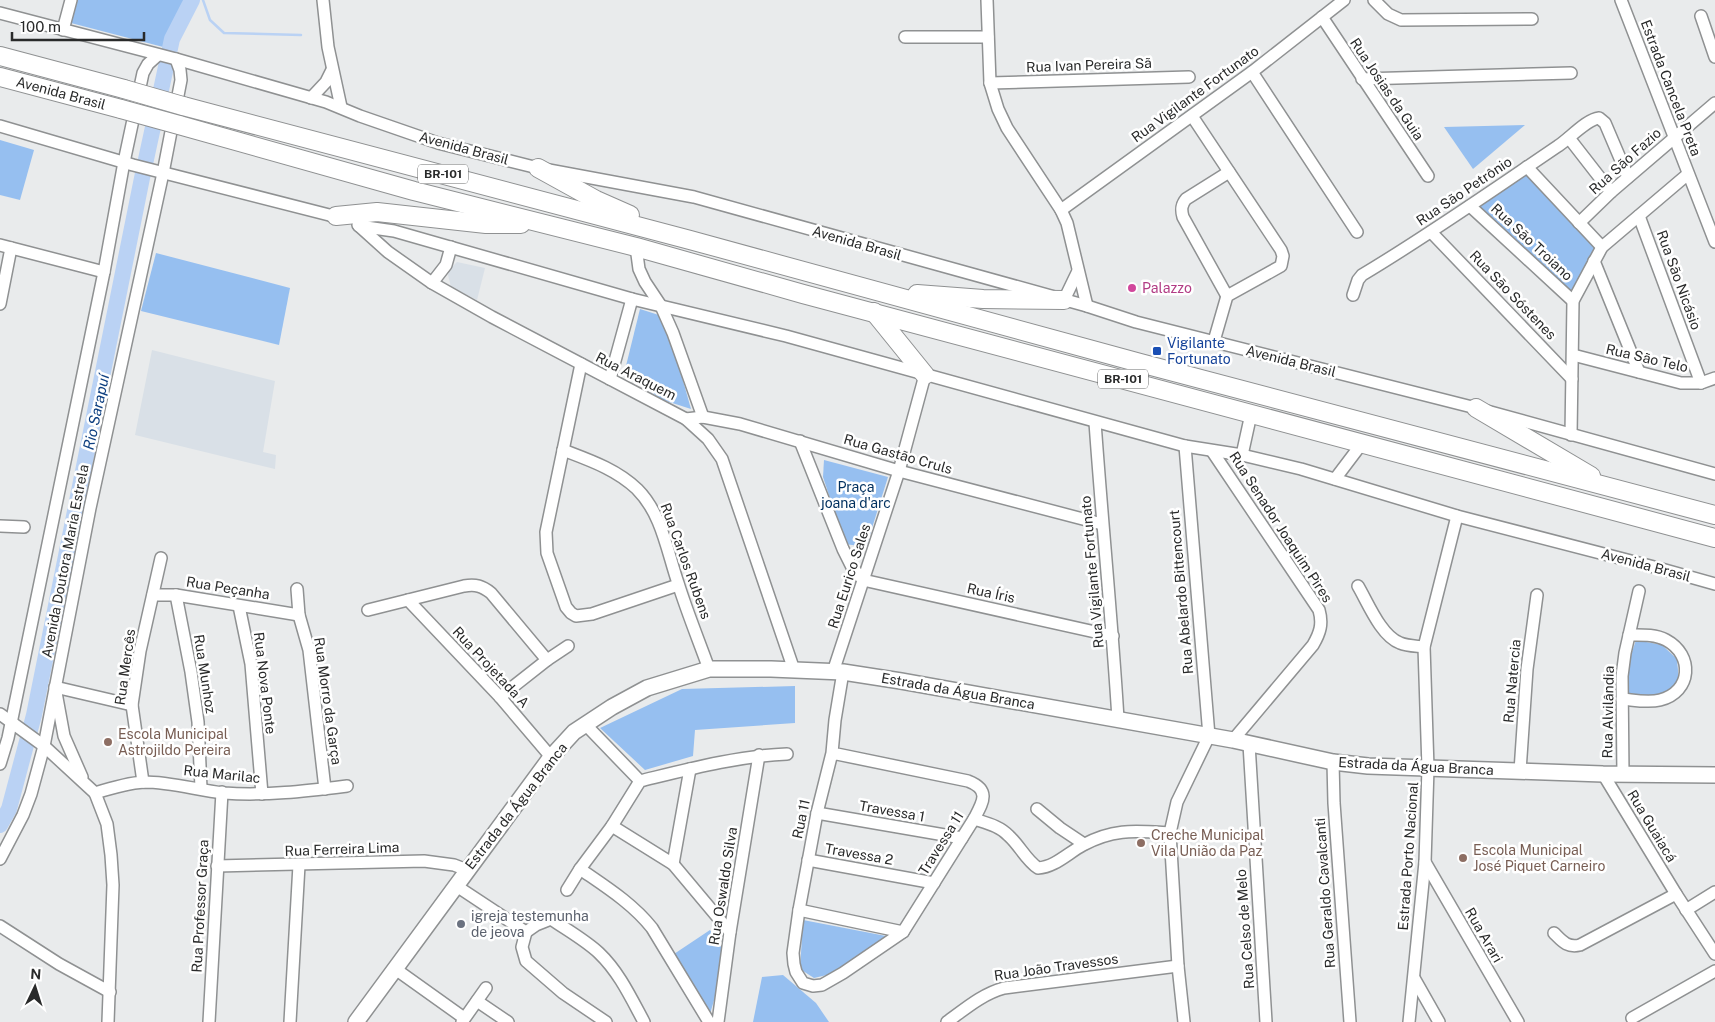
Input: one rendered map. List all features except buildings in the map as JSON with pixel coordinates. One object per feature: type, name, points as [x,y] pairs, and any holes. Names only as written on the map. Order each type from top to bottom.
[{"type":"highway","points":[[0,48],[41,68]]},
{"type":"highway","name":"Avenida Brasil","points":[[0,56],[868,288],[1140,364],[1715,515]]},
{"type":"highway","name":"Avenida Brasil","points":[[0,77],[414,191],[636,247],[1251,414],[1363,442],[1707,536],[1715,544]]},
{"type":"highway","points":[[0,85],[43,88]]},
{"type":"highway","points":[[538,168],[596,200],[690,240]]},
{"type":"highway","points":[[336,216],[377,212],[486,224],[546,224]]},
{"type":"highway","points":[[868,288],[974,298],[1064,300]]},
{"type":"highway","points":[[874,312],[925,375]]},
{"type":"highway","points":[[1476,408],[1608,487]]},
{"type":"main road","name":"Estrada da Água Branca","points":[[356,1022],[550,756],[574,732],[647,688],[709,670],[838,672],[901,681],[1233,740],[1333,762],[1368,766],[1623,775],[1715,775]]},
{"type":"street","points":[[63,30],[71,0]]},
{"type":"street","points":[[323,0],[332,70],[341,108]]},
{"type":"street","points":[[987,0],[990,83],[998,109],[1007,128],[1061,210],[1067,223],[1087,306]]},
{"type":"street","name":"Rua Vigilante Fortunato","points":[[1061,210],[1252,72],[1344,0]]},
{"type":"street","points":[[1374,0],[1388,14],[1401,20],[1532,19]]},
{"type":"street","name":"Estrada Cancela Preta","points":[[1622,0],[1715,242]]},
{"type":"street","name":"Avenida Brasil","points":[[0,13],[175,59],[312,98],[438,143],[538,168],[694,197],[1087,306],[1136,322],[1476,408],[1715,474]]},
{"type":"street","points":[[1700,16],[1715,57]]},
{"type":"street","name":"Rua Josias da Guia","points":[[1322,17],[1428,176]]},
{"type":"street","points":[[905,37],[988,36]]},
{"type":"street","name":"Avenida Doutora Maria Estrela","points":[[0,764],[15,725],[122,175],[128,163],[143,73],[148,64],[159,55]]},
{"type":"street","name":"Avenida Doutora Maria Estrela","points":[[0,858],[23,814],[31,794],[40,744],[55,687],[90,508],[163,173],[181,80],[180,70],[175,59]]},
{"type":"street","points":[[312,98],[326,82],[332,70]]},
{"type":"street","points":[[1252,72],[1357,232]]},
{"type":"street","points":[[1362,79],[1571,73]]},
{"type":"street","name":"Rua Ivan Pereira Sã","points":[[990,83],[1189,78]]},
{"type":"street","name":"Rua São Fazio","points":[[1579,223],[1674,136],[1715,103]]},
{"type":"street","points":[[1192,116],[1281,250],[1283,256],[1281,266],[1227,296],[1214,341]]},
{"type":"street","name":"Rua São Petrônio","points":[[1353,295],[1362,274],[1470,206],[1592,120],[1599,118],[1605,123],[1628,177]]},
{"type":"street","points":[[0,126],[163,173],[336,216]]},
{"type":"street","points":[[1569,138],[1611,192]]},
{"type":"street","points":[[112,159],[122,175]]},
{"type":"street","points":[[1527,167],[1602,247]]},
{"type":"street","points":[[1227,296],[1183,217],[1182,204],[1191,195],[1229,172]]},
{"type":"street","points":[[1571,434],[1573,301],[1602,247],[1688,174]]},
{"type":"street","points":[[159,190],[170,182],[184,178]]},
{"type":"street","name":"Rua São Troiano","points":[[1470,206],[1573,301]]},
{"type":"street","name":"Rua Araquem","points":[[336,216],[359,226],[388,252],[432,283],[580,364],[686,418],[708,439],[722,459],[794,670]]},
{"type":"street","name":"Rua São Nicásio","points":[[1639,216],[1701,383]]},
{"type":"street","name":"Avenida Brasil","points":[[359,226],[394,231],[632,299],[786,336],[1184,446],[1301,469],[1457,516],[1715,584]]},
{"type":"street","name":"Rua São Sóstenes","points":[[1431,232],[1572,379]]},
{"type":"street","points":[[0,304],[6,247],[104,272]]},
{"type":"street","points":[[432,283],[446,265],[451,247]]},
{"type":"street","points":[[636,247],[639,269],[661,306],[673,333],[703,417]]},
{"type":"street","points":[[1594,262],[1639,372]]},
{"type":"street","points":[[1064,300],[1078,271]]},
{"type":"street","points":[[610,379],[632,299]]},
{"type":"street","name":"Rua São Telo","points":[[1573,355],[1681,383],[1701,383],[1715,378]]},
{"type":"street","points":[[580,364],[545,544],[553,575],[566,607],[576,616],[592,614],[678,585]]},
{"type":"street","name":"Rua Eurico Sales","points":[[838,672],[863,580],[899,471],[925,375]]},
{"type":"street","points":[[1242,456],[1251,414]]},
{"type":"street","name":"Rua Gastão Cruls","points":[[686,418],[703,417],[740,424],[899,471],[1102,524]]},
{"type":"street","name":"Rua Vigilante Fortunato","points":[[1095,422],[1118,719]]},
{"type":"street","points":[[800,441],[843,549],[852,567],[863,580]]},
{"type":"street","points":[[1335,479],[1363,442]]},
{"type":"street","name":"Rua Abelardo Bittencourt","points":[[1184,446],[1209,736]]},
{"type":"street","name":"Rua Carlos Rubens","points":[[563,450],[600,464],[621,476],[636,488],[648,502],[656,515],[678,585],[709,670]]},
{"type":"street","name":"Rua Senador Joaquim Pires","points":[[1212,451],[1319,610],[1322,619],[1319,635],[1313,645],[1233,740]]},
{"type":"street","name":"Estrada Porto Nacional","points":[[1409,1022],[1425,862],[1428,768],[1424,647],[1457,516]]},
{"type":"street","points":[[0,526],[24,527]]},
{"type":"street","name":"Rua Mercês","points":[[143,782],[132,705],[140,651],[161,558]]},
{"type":"street","name":"Rua Íris","points":[[863,580],[1113,636]]},
{"type":"street","points":[[368,610],[464,586],[474,584],[482,586],[491,593],[547,660]]},
{"type":"street","points":[[1358,586],[1383,629],[1391,638],[1400,644],[1424,647]]},
{"type":"street","name":"Rua Morro da Garça","points":[[297,589],[299,615],[309,650],[325,789]]},
{"type":"street","name":"Rua Alvilândia","points":[[1623,775],[1622,676],[1639,591]]},
{"type":"street","name":"Rua Peçanha","points":[[153,595],[176,595],[299,615]]},
{"type":"street","name":"Rua Munhoz","points":[[176,595],[191,672],[198,722],[201,788]]},
{"type":"street","name":"Rua Natercia","points":[[1520,771],[1527,669],[1537,595]]},
{"type":"street","name":"Rua Projetada A","points":[[408,600],[500,697],[550,756]]},
{"type":"street","name":"Rua Nova Ponte","points":[[239,606],[250,664],[262,794]]},
{"type":"street","points":[[1622,700],[1660,700],[1670,696],[1680,688],[1686,668],[1684,657],[1676,647],[1665,640],[1652,636],[1629,635]]},
{"type":"street","points":[[500,697],[568,646]]},
{"type":"street","name":"Rua 11","points":[[796,972],[793,953],[799,910],[817,813],[832,753],[838,672]]},
{"type":"street","points":[[83,780],[64,736],[55,687],[132,705]]},
{"type":"street","points":[[0,714],[40,744],[95,792],[107,824],[113,885],[108,1022]]},
{"type":"street","points":[[585,724],[640,781]]},
{"type":"street","points":[[1184,1022],[1178,966],[1170,833],[1178,802],[1209,736]]},
{"type":"street","name":"Rua Celso de Melo","points":[[1249,744],[1266,1022]]},
{"type":"street","name":"Travessa 11","points":[[796,972],[803,982],[813,986],[822,985],[903,932],[974,819],[982,803],[982,790],[977,785],[968,781],[832,753]]},
{"type":"street","points":[[567,890],[612,826],[640,781],[760,755],[787,754]]},
{"type":"street","name":"Rua Oswaldo Silva","points":[[718,1022],[730,932],[760,755]]},
{"type":"street","name":"Rua Geraldo Cavalcanti","points":[[1333,762],[1334,803],[1350,1022]]},
{"type":"street","points":[[674,864],[690,769]]},
{"type":"street","name":"Rua Guaiacá","points":[[1603,774],[1715,954]]},
{"type":"street","name":"Rua Marilac","points":[[95,792],[143,782],[222,792],[262,794],[347,786]]},
{"type":"street","name":"Rua Professor Graça","points":[[208,1022],[222,792]]},
{"type":"street","points":[[1037,809],[1060,828],[1084,844]]},
{"type":"street","name":"Travessa 1","points":[[817,813],[962,838]]},
{"type":"street","points":[[974,819],[1002,830],[1010,836],[1032,864],[1038,868],[1051,865],[1084,844],[1119,831],[1132,830],[1170,833]]},
{"type":"street","points":[[612,826],[674,864],[730,932]]},
{"type":"street","name":"Travessa 2","points":[[808,860],[934,883]]},
{"type":"street","name":"Rua Ferreira Lima","points":[[217,866],[424,861],[454,865],[467,870]]},
{"type":"street","name":"Rua Arari","points":[[1425,862],[1518,1022]]},
{"type":"street","points":[[290,1022],[299,865]]},
{"type":"street","points":[[580,870],[629,904],[641,915],[652,928],[709,1022]]},
{"type":"street","points":[[455,885],[526,932]]},
{"type":"street","points":[[1686,910],[1715,892]]},
{"type":"street","points":[[1554,932],[1566,944],[1580,945],[1676,894]]},
{"type":"street","points":[[799,910],[903,932]]},
{"type":"street","points":[[606,1022],[563,993],[526,961],[522,948],[526,932],[536,925],[551,919],[589,944],[601,954],[628,993],[644,1022]]},
{"type":"street","points":[[0,926],[59,964],[110,992]]},
{"type":"street","name":"Rua João Travessos","points":[[947,1022],[979,998],[992,991],[1004,988],[1178,966]]},
{"type":"street","points":[[394,968],[463,1020],[486,988]]},
{"type":"street","points":[[1632,1018],[1715,971]]},
{"type":"street","points":[[1414,978],[1439,1022]]},
{"type":"street","points":[[477,1001],[508,1022]]},
{"type":"shaded area","points":[[457,262],[485,268],[477,300],[451,287],[448,275],[450,269]]},
{"type":"shaded area","points":[[152,350],[275,381],[263,452],[276,455],[275,469],[135,435]]},
{"type":"green space","points":[[77,0],[187,0],[168,39],[167,48],[71,23]]},
{"type":"green space","points":[[1525,125],[1473,169],[1444,127]]},
{"type":"green space","points":[[0,140],[34,150],[20,200],[0,195]]},
{"type":"green space","points":[[1525,170],[1598,246],[1570,295],[1477,205]]},
{"type":"green space","points":[[156,253],[290,288],[279,345],[141,311]]},
{"type":"green space","points":[[640,309],[665,317],[691,409],[663,400],[624,374]]},
{"type":"green space","name":"Praça joana d'arc","points":[[824,460],[888,477],[866,547],[845,544],[823,477]]},
{"type":"green space","points":[[1636,640],[1662,645],[1677,659],[1678,678],[1671,691],[1664,695],[1649,697],[1625,696],[1627,667]]},
{"type":"green space","points":[[795,686],[795,723],[695,730],[693,756],[645,770],[600,728],[682,689]]},
{"type":"green space","points":[[803,920],[886,936],[831,974],[814,978],[800,969]]},
{"type":"green space","points":[[710,930],[727,956],[710,1014],[671,956]]},
{"type":"green space","points":[[783,975],[816,1003],[829,1022],[753,1022],[762,977]]},
{"type":"waterway","name":"Rio Sarapuí","points":[[0,825],[9,809],[34,715],[142,178],[172,39],[192,0]]},
{"type":"waterway","name":"Rio Sarapuí","points":[[203,0],[210,20],[224,33],[301,35]]},
{"type":"place","name":"Palazzo","points":[[1132,288]]},
{"type":"place","name":"Vigilante Fortunato","points":[[1157,351]]},
{"type":"place","name":"Escola Municipal Astrojildo Pereira","points":[[108,742]]},
{"type":"place","name":"Creche Municipal Vila União da Paz","points":[[1141,843]]},
{"type":"place","name":"Escola Municipal José Piquet Carneiro","points":[[1463,858]]},
{"type":"place","name":"igreja testemunha de jeova","points":[[461,924]]}]
